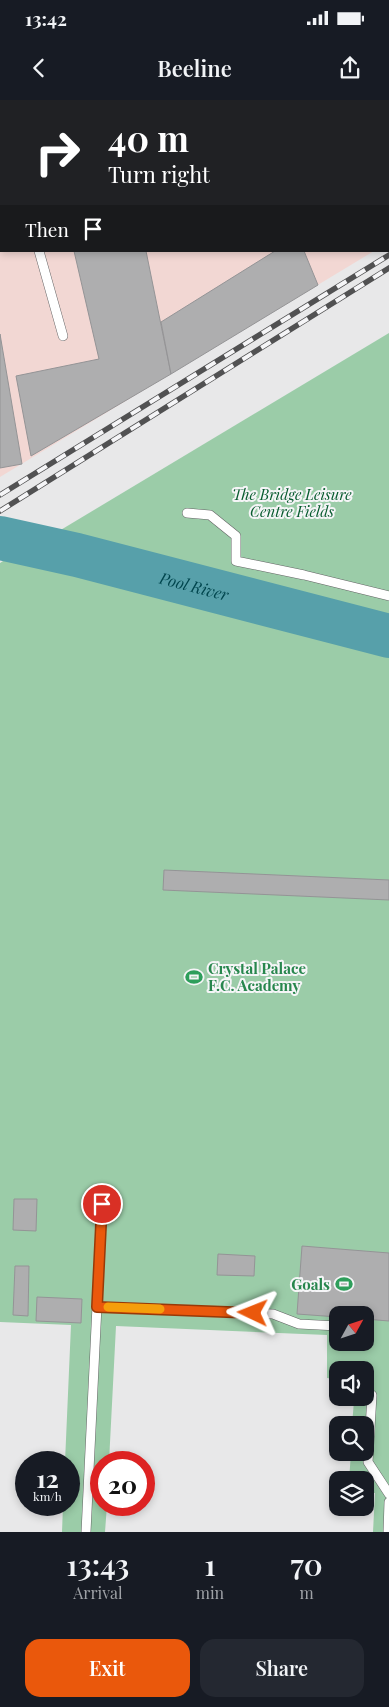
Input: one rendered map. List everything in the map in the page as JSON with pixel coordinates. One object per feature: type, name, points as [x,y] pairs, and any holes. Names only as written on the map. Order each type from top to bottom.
[{"type":"lane","points":[[39,252],[63,336]]},
{"type":"lane","points":[[187,513],[210,515],[236,536],[236,561],[304,575],[389,596]]},
{"type":"lane","points":[[86,1532],[102,1204]]},
{"type":"lane","points":[[97,1307],[273,1314],[299,1324],[329,1326]]},
{"type":"lane","points":[[371,1406],[368,1462],[389,1494]]},
{"type":"lane","points":[[388,1532],[389,1502]]},
{"type":"shaded area","points":[[0,252],[372,252],[0,477]]},
{"type":"green space","name":"The Bridge Leisure Centre Fields","points":[[389,333],[389,626],[49,537]]},
{"type":"green space","name":"Crystal Palace F.C. Academy","points":[[11,556],[389,639],[389,1532],[373,1532],[374,1471],[350,1471],[350,1461],[374,1461],[374,1416],[353,1416],[354,1406],[374,1406],[374,1361],[329,1361],[329,1378],[327,1378],[327,1335],[116,1326],[110,1451],[90,1451],[90,1516],[106,1516],[105,1532],[62,1532],[63,1516],[80,1516],[80,1451],[65,1451],[71,1325],[0,1322],[0,563]]},
{"type":"building","points":[[74,252],[146,252],[171,374],[31,456],[16,376],[99,359]]},
{"type":"building","points":[[273,252],[304,252],[318,285],[171,374],[161,322]]},
{"type":"building","points":[[0,334],[22,464],[0,468]]},
{"type":"building","points":[[164,870],[389,880],[389,900],[163,890]]},
{"type":"building","points":[[14,1199],[37,1199],[36,1231],[13,1230]]},
{"type":"building","name":"Goals","points":[[302,1246],[389,1253],[389,1321],[374,1320],[374,1306],[329,1306],[329,1316],[297,1314]]},
{"type":"building","points":[[218,1254],[255,1256],[254,1276],[217,1275]]},
{"type":"building","points":[[15,1266],[29,1266],[28,1316],[13,1315]]},
{"type":"building","points":[[37,1297],[82,1299],[81,1323],[36,1321]]},
{"type":"waterway","name":"Pool River","points":[[0,538],[77,555],[389,636]]},
{"type":"railway","points":[[0,495],[389,255]]},
{"type":"railway","points":[[0,511],[389,268]]},
{"type":"slow traffic","points":[[108,1307],[160,1309]]},
{"type":"place","name":"Crystal Palace F.C. Academy","points":[[194,977]]},
{"type":"place","name":"Goals","points":[[344,1284]]},
{"type":"route","points":[[102,1204],[97,1307],[253,1313]]}]
